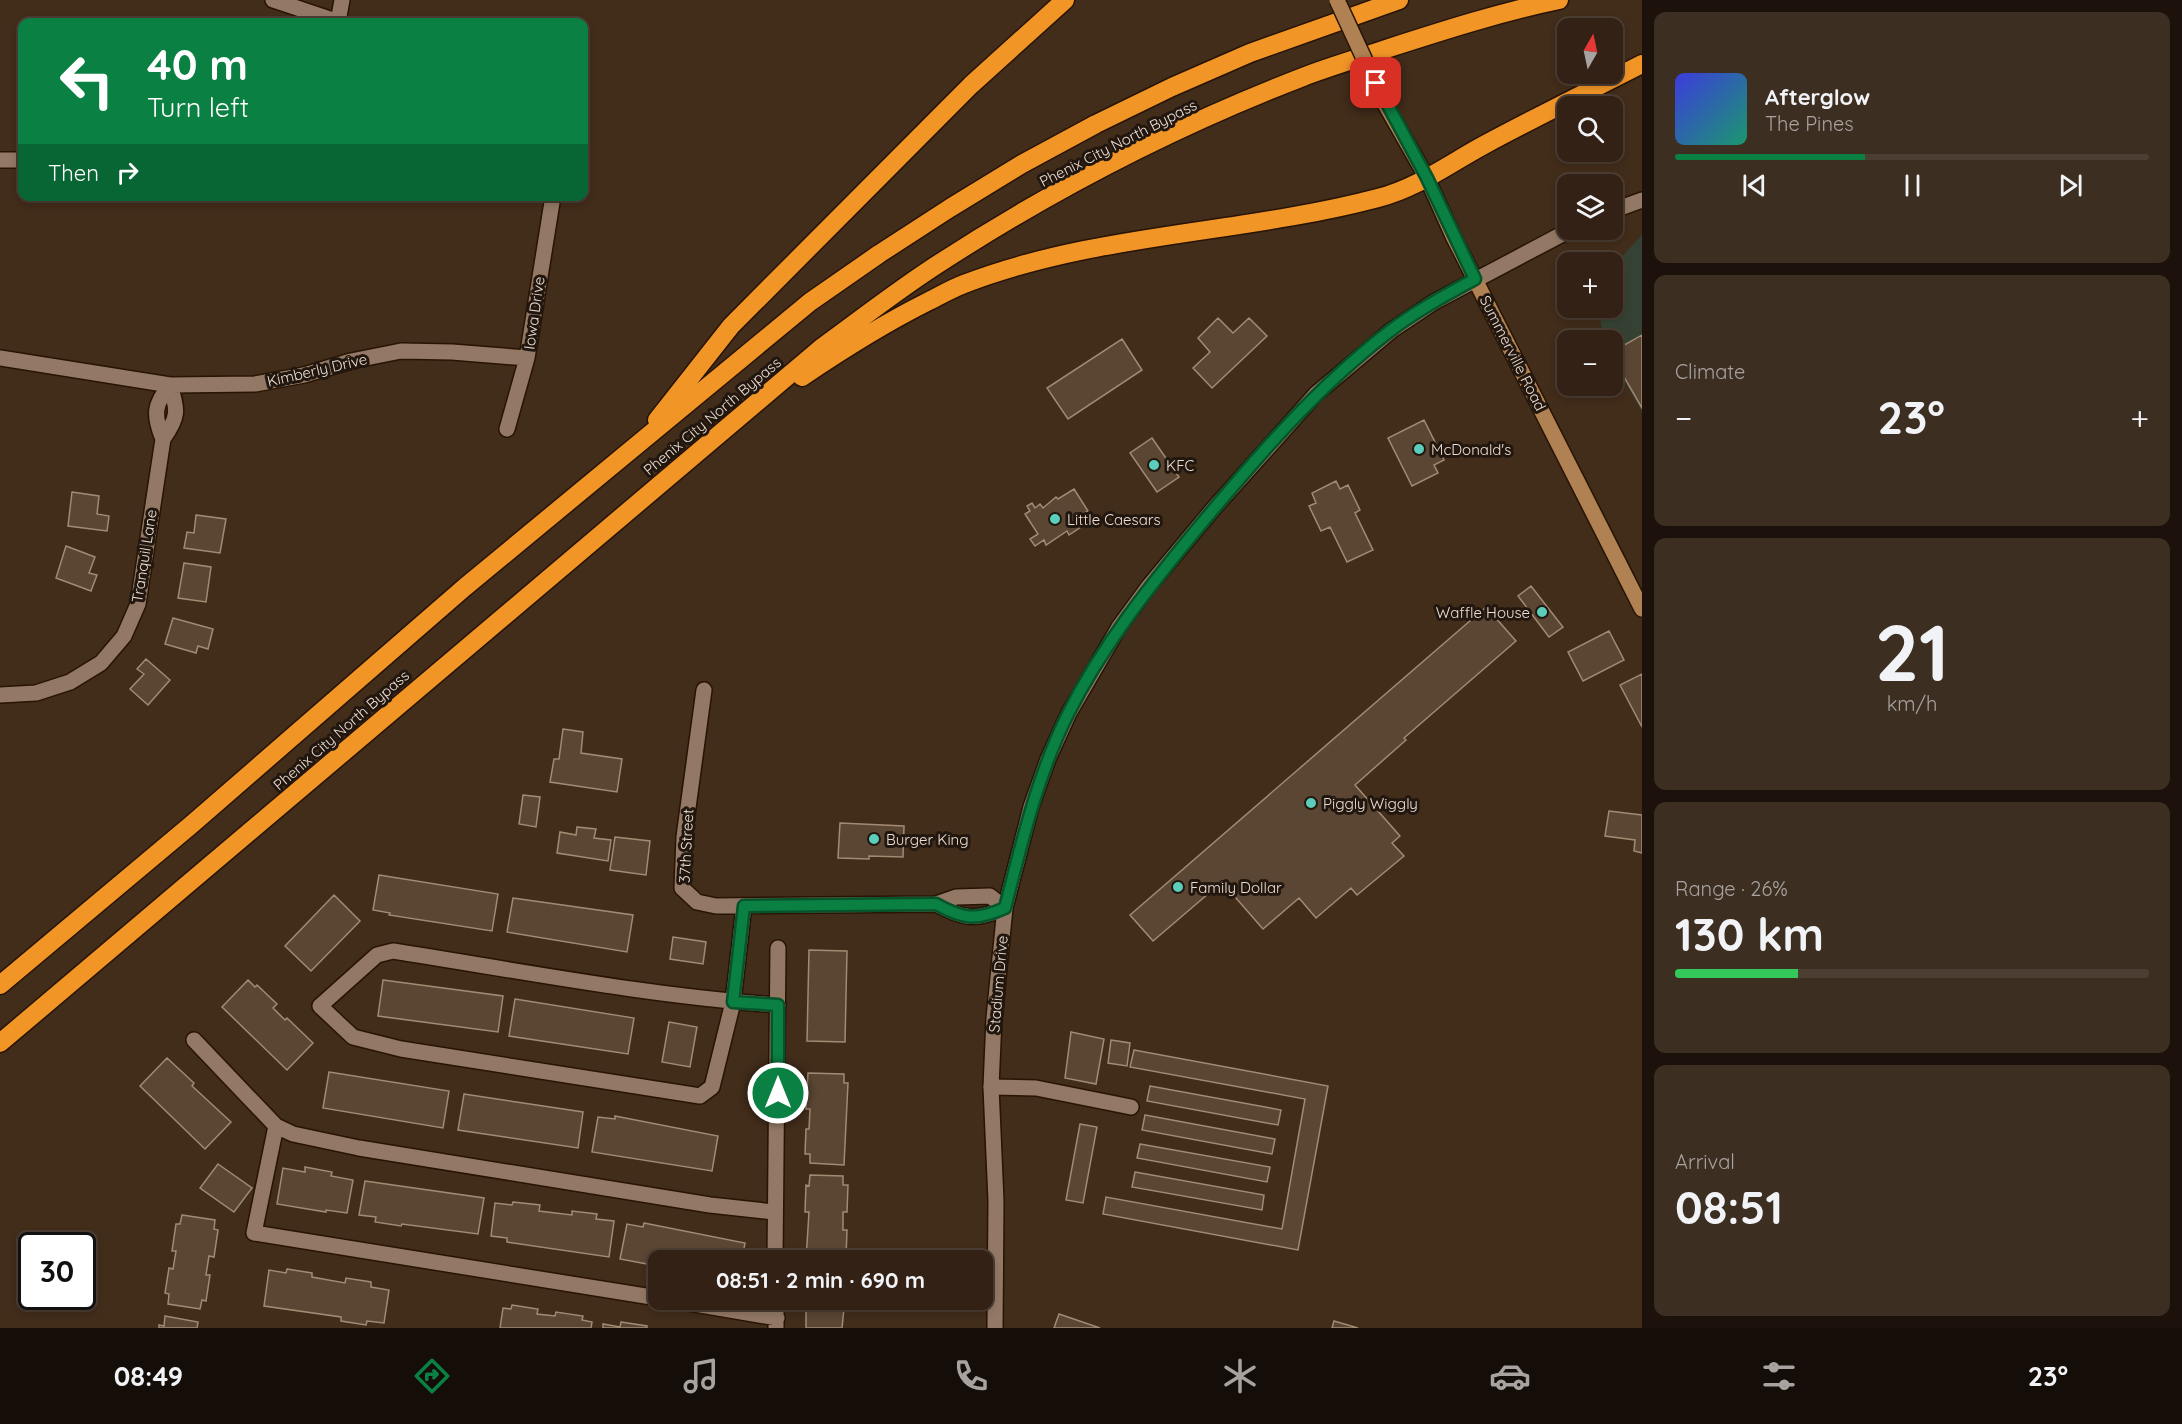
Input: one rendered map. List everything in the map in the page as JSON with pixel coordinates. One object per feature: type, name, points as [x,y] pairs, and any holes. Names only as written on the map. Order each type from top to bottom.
[{"type":"highway","points":[[633,449],[731,326],[970,85],[1065,0]]},
{"type":"highway","name":"Phenix City North Bypass","points":[[0,985],[199,818],[457,594],[810,302],[879,254],[1022,165],[1106,119],[1250,53],[1399,0]]},
{"type":"highway","name":"Phenix City North Bypass","points":[[0,1043],[821,348],[931,269],[1039,204],[1150,144],[1226,109],[1304,76],[1463,23],[1559,0]]},
{"type":"highway","points":[[709,442],[886,322],[963,285],[1044,259],[1127,242],[1295,215],[1377,198],[1427,178],[1491,141],[1642,64]]},
{"type":"main road","name":"Summerville Road","points":[[1337,0],[1385,104],[1427,178],[1475,279],[1642,609]]},
{"type":"street","points":[[273,0],[326,18]]},
{"type":"street","points":[[339,18],[342,0]]},
{"type":"street","points":[[0,160],[18,160]]},
{"type":"street","points":[[1623,207],[1642,200]]},
{"type":"street","name":"Iowa Drive","points":[[507,429],[527,358],[552,201]]},
{"type":"street","name":"Stadium Drive","points":[[995,1328],[996,1201],[991,1088],[994,1018],[1005,908],[1031,807],[1068,713],[1119,627],[1149,586],[1316,394],[1392,330],[1434,302],[1557,237]]},
{"type":"street","name":"Kimberly Drive","points":[[0,358],[170,385],[255,384],[304,375],[401,351],[452,352],[527,358]]},
{"type":"street","name":"Tranquil Lane","points":[[0,694],[36,693],[70,682],[101,663],[124,636],[138,604],[163,439],[173,424],[177,405],[170,385]]},
{"type":"street","name":"37th Street","points":[[704,690],[684,837],[682,888],[697,902],[716,906],[936,904],[956,915],[985,917],[1005,908]]},
{"type":"street","points":[[744,906],[733,1002],[712,1087],[700,1096],[401,1049],[353,1037],[320,1006],[377,955],[393,951],[625,988],[733,1002],[778,1005]]},
{"type":"street","points":[[776,1250],[774,1212],[777,1159],[778,948]]},
{"type":"street","points":[[194,1040],[276,1126],[292,1134],[359,1148],[710,1205],[774,1212]]},
{"type":"street","points":[[991,1088],[1036,1088],[1131,1107]]},
{"type":"street","points":[[276,1126],[254,1233],[648,1296]]},
{"type":"street","points":[[716,1310],[776,1323]]},
{"type":"green space","points":[[1642,235],[1642,412],[1623,379],[1623,330],[1602,330],[1600,318],[1623,318],[1623,255]]},
{"type":"building","points":[[1218,318],[1233,333],[1249,318],[1267,336],[1212,388],[1193,368],[1210,352],[1198,338]]},
{"type":"building","points":[[1642,335],[1642,408],[1623,375],[1623,346]]},
{"type":"building","points":[[1122,339],[1142,370],[1068,419],[1047,388]]},
{"type":"building","points":[[1424,420],[1444,460],[1434,465],[1438,473],[1412,486],[1388,438]]},
{"type":"building","name":"KFC","points":[[1152,438],[1179,477],[1157,492],[1130,453]]},
{"type":"building","points":[[1336,481],[1340,489],[1348,485],[1360,510],[1355,513],[1373,550],[1347,562],[1330,527],[1321,531],[1309,506],[1316,503],[1312,493]]},
{"type":"building","name":"Little Caesars","points":[[1074,489],[1088,511],[1079,516],[1083,522],[1079,524],[1081,527],[1069,535],[1067,531],[1046,545],[1044,540],[1035,546],[1030,539],[1038,534],[1025,514],[1030,511],[1027,506],[1032,503],[1035,508],[1040,504],[1043,508],[1056,497],[1058,499]]},
{"type":"building","points":[[72,492],[99,496],[97,514],[109,516],[107,531],[68,526]]},
{"type":"building","points":[[196,515],[226,519],[220,553],[184,548],[187,532],[194,533]]},
{"type":"building","points":[[66,546],[95,557],[89,573],[97,575],[91,591],[56,578]]},
{"type":"building","points":[[184,563],[211,567],[206,602],[178,598]]},
{"type":"building","points":[[1531,586],[1563,627],[1549,637],[1518,596]]},
{"type":"building","points":[[1486,607],[1516,641],[1404,738],[1406,740],[1355,785],[1400,836],[1392,843],[1404,856],[1357,895],[1351,888],[1316,918],[1299,898],[1263,929],[1222,882],[1153,941],[1130,915]]},
{"type":"building","points":[[173,618],[213,629],[208,649],[198,646],[196,653],[165,644]]},
{"type":"building","points":[[1609,631],[1624,660],[1583,681],[1568,652]]},
{"type":"building","points":[[146,659],[170,680],[148,705],[130,689],[144,674],[137,669]]},
{"type":"building","points":[[1642,674],[1642,727],[1620,685]]},
{"type":"building","points":[[563,729],[583,732],[581,753],[622,759],[617,792],[550,782],[554,759],[559,759]]},
{"type":"building","points":[[523,795],[540,797],[536,827],[519,824]]},
{"type":"building","points":[[1609,811],[1642,815],[1642,853],[1634,851],[1635,840],[1605,836]]},
{"type":"building","points":[[840,823],[904,826],[903,857],[838,858]]},
{"type":"building","points":[[577,827],[596,829],[594,838],[611,840],[608,861],[557,853],[560,832],[576,835]]},
{"type":"building","points":[[615,837],[650,841],[646,875],[610,870]]},
{"type":"building","points":[[379,875],[498,894],[492,931],[389,915],[390,913],[373,910]]},
{"type":"building","points":[[334,895],[360,921],[311,971],[285,946]]},
{"type":"building","points":[[513,898],[633,915],[627,952],[507,932]]},
{"type":"building","points":[[673,937],[706,942],[703,964],[670,959]]},
{"type":"building","points":[[809,950],[847,951],[845,1042],[807,1041]]},
{"type":"building","points":[[248,980],[255,987],[257,985],[277,1004],[273,1008],[285,1020],[287,1018],[313,1043],[287,1070],[222,1007]]},
{"type":"building","points":[[383,980],[503,996],[498,1032],[378,1016]]},
{"type":"building","points":[[515,999],[634,1018],[628,1054],[509,1036]]},
{"type":"building","points":[[669,1022],[697,1027],[690,1067],[662,1062]]},
{"type":"building","points":[[1071,1032],[1104,1039],[1096,1084],[1065,1078]]},
{"type":"building","points":[[1111,1040],[1130,1043],[1127,1066],[1108,1063]]},
{"type":"building","points":[[1134,1050],[1328,1086],[1298,1250],[1103,1214],[1106,1197],[1282,1229],[1305,1099],[1130,1067]]},
{"type":"building","points":[[167,1058],[194,1083],[192,1086],[231,1122],[205,1149],[140,1086]]},
{"type":"building","points":[[329,1072],[449,1091],[443,1128],[323,1108]]},
{"type":"building","points":[[808,1073],[844,1074],[844,1083],[848,1083],[844,1165],[810,1163],[810,1154],[805,1154],[810,1109],[806,1109]]},
{"type":"building","points":[[1150,1086],[1281,1110],[1278,1125],[1147,1101]]},
{"type":"building","points":[[464,1094],[583,1112],[578,1148],[458,1130]]},
{"type":"building","points":[[1145,1115],[1275,1139],[1272,1154],[1142,1130]]},
{"type":"building","points":[[615,1116],[718,1136],[712,1171],[592,1152],[598,1117],[615,1119]]},
{"type":"building","points":[[1080,1124],[1097,1127],[1083,1203],[1066,1200]]},
{"type":"building","points":[[1140,1144],[1270,1167],[1267,1182],[1137,1158]]},
{"type":"building","points":[[218,1164],[252,1188],[234,1212],[200,1188]]},
{"type":"building","points":[[305,1167],[332,1172],[331,1176],[353,1180],[347,1213],[277,1204],[283,1168],[305,1172]]},
{"type":"building","points":[[1135,1172],[1264,1195],[1262,1210],[1132,1187]]},
{"type":"building","points":[[810,1175],[843,1176],[843,1185],[848,1185],[847,1212],[843,1212],[843,1230],[847,1230],[846,1250],[807,1250],[809,1212],[805,1212],[806,1185],[809,1186]]},
{"type":"building","points":[[365,1181],[484,1198],[478,1234],[375,1222],[376,1217],[359,1215]]},
{"type":"building","points":[[513,1202],[540,1205],[539,1211],[572,1215],[572,1211],[597,1214],[596,1219],[614,1221],[609,1257],[507,1242],[507,1238],[491,1236],[495,1203],[512,1205]]},
{"type":"building","points":[[182,1215],[215,1220],[214,1229],[218,1230],[214,1257],[209,1256],[206,1275],[210,1275],[206,1301],[202,1300],[200,1309],[168,1304],[169,1294],[165,1293],[169,1268],[173,1269],[176,1251],[172,1251],[176,1224],[180,1224]]},
{"type":"building","points":[[644,1223],[745,1243],[744,1250],[648,1250],[648,1264],[620,1259],[627,1224],[643,1227]]},
{"type":"building","points":[[287,1269],[312,1273],[312,1277],[345,1283],[346,1278],[371,1282],[371,1287],[389,1290],[384,1323],[367,1321],[366,1325],[341,1321],[341,1317],[264,1306],[269,1270],[286,1273]]},
{"type":"building","points":[[512,1305],[538,1309],[537,1314],[555,1316],[556,1312],[583,1316],[582,1320],[592,1322],[591,1328],[500,1328],[503,1308],[511,1309]]},
{"type":"building","points":[[806,1310],[844,1310],[842,1328],[806,1328]]},
{"type":"building","points":[[1059,1314],[1100,1328],[1054,1328]]},
{"type":"building","points":[[165,1316],[198,1322],[197,1328],[159,1328],[159,1325],[164,1326]]},
{"type":"building","points":[[1334,1321],[1358,1328],[1332,1328]]},
{"type":"building","points":[[621,1322],[647,1326],[647,1328],[603,1328],[603,1324],[620,1327]]},
{"type":"place","name":"McDonald's","points":[[1419,449]]},
{"type":"place","name":"KFC","points":[[1154,465]]},
{"type":"place","name":"Little Caesars","points":[[1055,519]]},
{"type":"place","name":"Waffle House","points":[[1542,612]]},
{"type":"place","name":"Piggly Wiggly","points":[[1311,803]]},
{"type":"place","name":"Burger King","points":[[874,839]]},
{"type":"place","name":"Family Dollar","points":[[1178,887]]},
{"type":"route","points":[[778,1093],[778,1005],[733,1002],[744,906],[936,904],[956,915],[985,917],[1005,908],[1031,807],[1068,713],[1119,627],[1149,586],[1214,508],[1316,394],[1392,330],[1434,302],[1475,279],[1427,178],[1385,104],[1376,83]]}]
